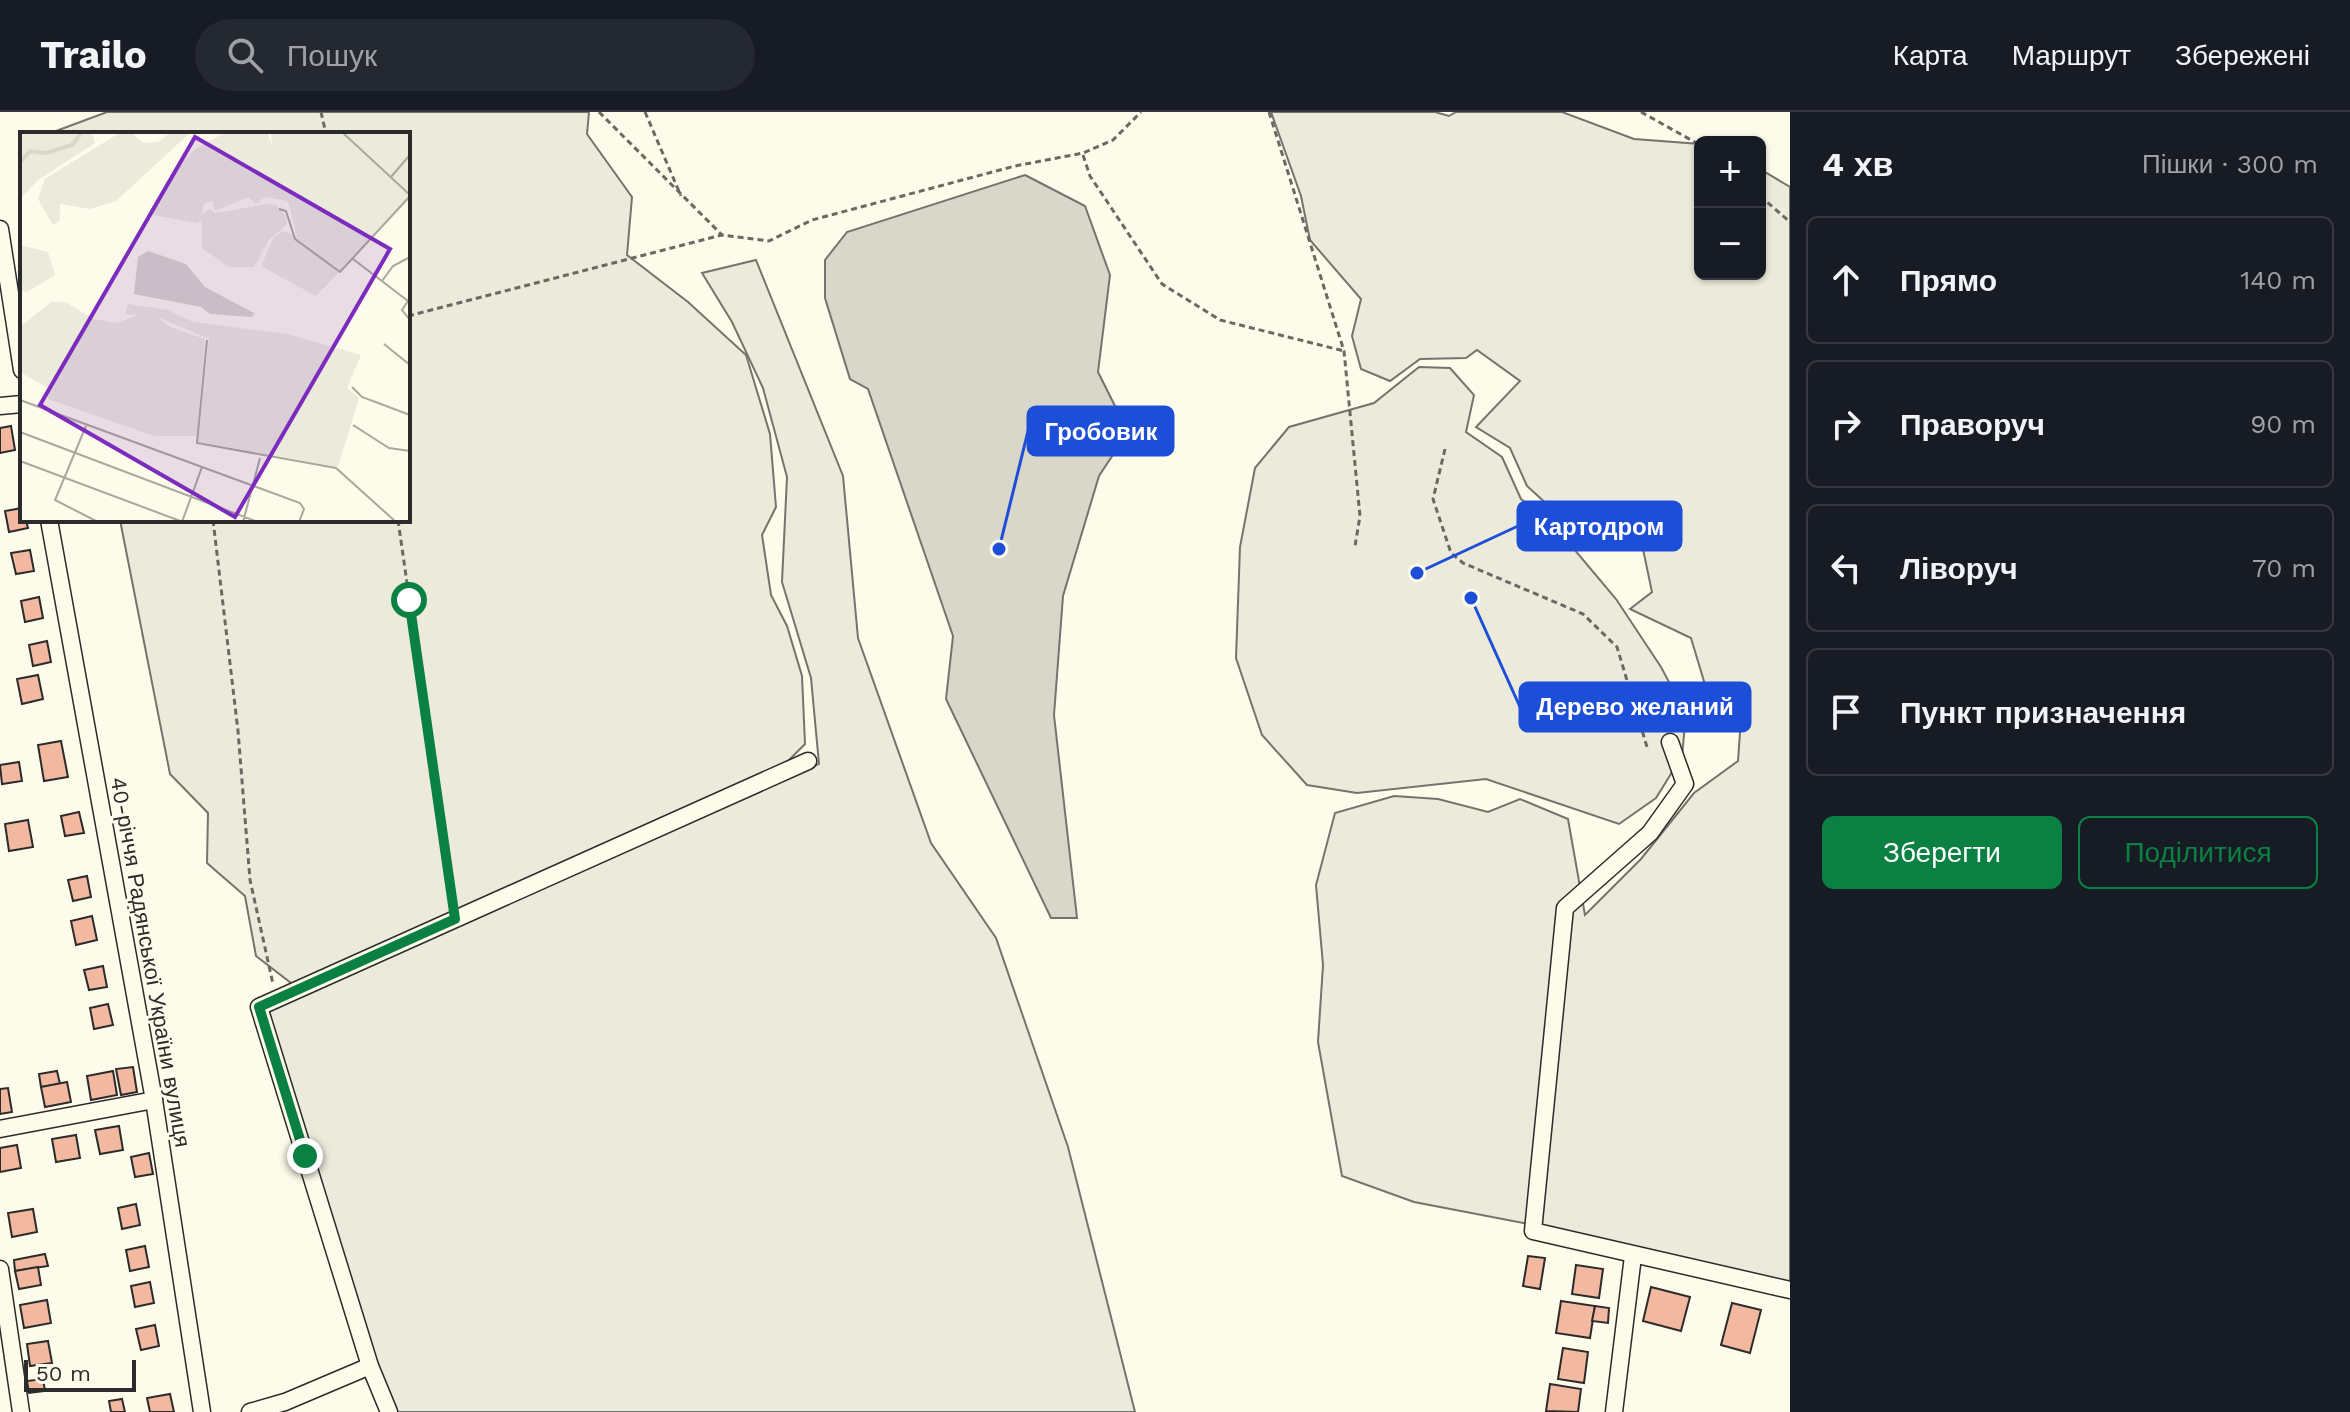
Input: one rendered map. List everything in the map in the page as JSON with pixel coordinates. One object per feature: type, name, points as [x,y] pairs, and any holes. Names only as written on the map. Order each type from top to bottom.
[{"type":"street","points":[[0,229],[20,357]]},
{"type":"street","points":[[0,406],[20,404]]},
{"type":"street","name":"40-річчя Радянської України вулиця","points":[[49,522],[154,1100],[202,1412]]},
{"type":"street","points":[[1670,742],[1685,784],[1650,833],[1565,908],[1533,1231],[1632,1260],[1790,1290]]},
{"type":"street","points":[[389,1412],[370,1366],[259,1007],[808,761]]},
{"type":"street","points":[[0,1129],[154,1100]]},
{"type":"street","points":[[1614,1412],[1632,1260]]},
{"type":"street","points":[[0,1269],[21,1412]]},
{"type":"street","points":[[250,1412],[285,1402],[370,1366]]},
{"type":"path","points":[[321,112],[326,132]]},
{"type":"path","points":[[599,112],[722,235]]},
{"type":"path","points":[[645,112],[683,199]]},
{"type":"path","points":[[410,315],[722,235],[769,241],[812,220],[1015,166],[1083,153],[1113,140],[1141,112]]},
{"type":"path","points":[[1269,112],[1344,351],[1360,516],[1355,546]]},
{"type":"path","points":[[1641,112],[1694,142]]},
{"type":"path","points":[[1083,153],[1090,176],[1162,284],[1220,320],[1344,351]]},
{"type":"path","points":[[1766,201],[1790,222]]},
{"type":"path","points":[[1445,449],[1433,499],[1451,553],[1463,563],[1583,614],[1617,647],[1647,747]]},
{"type":"path","points":[[213,522],[238,731],[250,880],[276,1000]]},
{"type":"path","points":[[398,522],[455,919]]},
{"type":"shaded area","points":[[107,112],[589,112],[587,134],[632,197],[627,255],[688,302],[746,355],[770,434],[776,507],[762,535],[771,595],[787,626],[802,676],[805,744],[779,770],[295,986],[256,956],[245,896],[207,863],[208,813],[170,774],[120,522],[410,522],[410,132],[53,132]]},
{"type":"shaded area","points":[[1271,112],[1435,112],[1449,116],[1456,112],[1562,112],[1634,139],[1694,144],[1694,280],[1766,280],[1766,173],[1790,187],[1790,1292],[1560,1230],[1414,1202],[1342,1176],[1318,1042],[1323,965],[1316,885],[1335,813],[1394,796],[1438,799],[1488,812],[1520,799],[1568,819],[1585,915],[1641,859],[1694,793],[1738,761],[1741,718],[1709,698],[1691,638],[1630,609],[1652,592],[1643,549],[1592,513],[1550,507],[1527,486],[1510,448],[1476,427],[1520,381],[1477,350],[1466,358],[1420,359],[1390,381],[1361,369],[1352,336],[1361,299],[1310,240],[1301,196]]},
{"type":"shaded area","points":[[1025,175],[1085,206],[1110,275],[1098,372],[1128,432],[1099,476],[1063,596],[1054,715],[1077,918],[1051,918],[946,699],[953,636],[868,389],[850,379],[825,298],[825,260],[847,232]]},
{"type":"shaded area","points":[[756,260],[843,476],[858,638],[931,843],[996,938],[1068,1147],[1135,1412],[393,1412],[380,1380],[266,1009],[819,764],[811,678],[782,582],[787,477],[763,388],[732,322],[702,273]]},
{"type":"shaded area","points":[[1419,367],[1450,368],[1474,395],[1466,432],[1502,457],[1521,499],[1548,518],[1616,599],[1661,667],[1686,714],[1682,756],[1656,798],[1619,824],[1486,779],[1357,793],[1307,785],[1262,735],[1236,658],[1240,547],[1255,468],[1289,427],[1374,403]]},
{"type":"building","points":[[11,426],[15,450],[0,453],[0,428]]},
{"type":"building","points":[[20,508],[20,522],[26,522],[28,528],[9,532],[5,511]]},
{"type":"building","points":[[30,550],[34,571],[16,574],[11,553]]},
{"type":"building","points":[[39,597],[43,618],[25,622],[21,601]]},
{"type":"building","points":[[47,641],[51,662],[33,666],[29,645]]},
{"type":"building","points":[[38,675],[43,699],[22,704],[17,679]]},
{"type":"building","points":[[61,741],[68,777],[44,781],[38,745]]},
{"type":"building","points":[[19,762],[22,781],[2,784],[0,765]]},
{"type":"building","points":[[79,812],[84,833],[65,836],[61,816]]},
{"type":"building","points":[[28,820],[33,847],[9,851],[5,824]]},
{"type":"building","points":[[87,876],[91,897],[73,901],[68,880]]},
{"type":"building","points":[[92,916],[97,940],[76,945],[71,921]]},
{"type":"building","points":[[103,966],[107,987],[89,990],[84,970]]},
{"type":"building","points":[[108,1004],[113,1025],[94,1029],[90,1008]]},
{"type":"building","points":[[133,1067],[137,1092],[121,1095],[116,1069]]},
{"type":"building","points":[[57,1071],[60,1084],[41,1087],[39,1074]]},
{"type":"building","points":[[113,1071],[117,1095],[91,1100],[87,1076]]},
{"type":"building","points":[[67,1082],[71,1102],[45,1107],[41,1087]]},
{"type":"building","points":[[8,1088],[12,1112],[0,1114],[0,1089]]},
{"type":"building","points":[[119,1126],[123,1150],[100,1154],[95,1130]]},
{"type":"building","points":[[76,1135],[80,1158],[56,1162],[52,1139]]},
{"type":"building","points":[[17,1145],[21,1168],[0,1172],[0,1148]]},
{"type":"building","points":[[149,1153],[153,1174],[135,1177],[131,1157]]},
{"type":"building","points":[[136,1204],[140,1225],[122,1229],[118,1208]]},
{"type":"building","points":[[33,1209],[37,1232],[12,1237],[8,1213]]},
{"type":"building","points":[[145,1246],[149,1267],[130,1271],[126,1250]]},
{"type":"building","points":[[45,1254],[48,1266],[15,1271],[14,1260]]},
{"type":"building","points":[[1528,1256],[1545,1258],[1540,1289],[1523,1286]]},
{"type":"building","points":[[1576,1265],[1603,1269],[1599,1298],[1572,1294]]},
{"type":"building","points":[[38,1267],[41,1285],[19,1289],[15,1271]]},
{"type":"building","points":[[150,1282],[154,1303],[135,1307],[131,1286]]},
{"type":"building","points":[[1651,1287],[1690,1297],[1681,1331],[1643,1321]]},
{"type":"building","points":[[47,1300],[51,1323],[24,1328],[20,1305]]},
{"type":"building","points":[[1561,1301],[1595,1306],[1590,1338],[1556,1333]]},
{"type":"building","points":[[1732,1303],[1761,1310],[1750,1353],[1721,1345]]},
{"type":"building","points":[[1595,1306],[1609,1308],[1608,1323],[1592,1321]]},
{"type":"building","points":[[155,1325],[159,1346],[141,1350],[136,1329]]},
{"type":"building","points":[[48,1341],[52,1363],[30,1366],[27,1344]]},
{"type":"building","points":[[1563,1348],[1588,1352],[1584,1383],[1558,1379]]},
{"type":"building","points":[[43,1379],[45,1391],[29,1393],[27,1381]]},
{"type":"building","points":[[1550,1384],[1581,1389],[1578,1412],[1546,1411]]},
{"type":"building","points":[[170,1394],[174,1412],[150,1412],[147,1398]]},
{"type":"building","points":[[122,1399],[125,1412],[111,1412],[109,1401]]},
{"type":"place","name":"Гробовик","points":[[999,549]]},
{"type":"place","name":"Картодром","points":[[1417,573]]},
{"type":"place","name":"Дерево желаний","points":[[1471,598]]},
{"type":"route","points":[[305,1156],[259,1007],[455,919],[409,600]]}]
